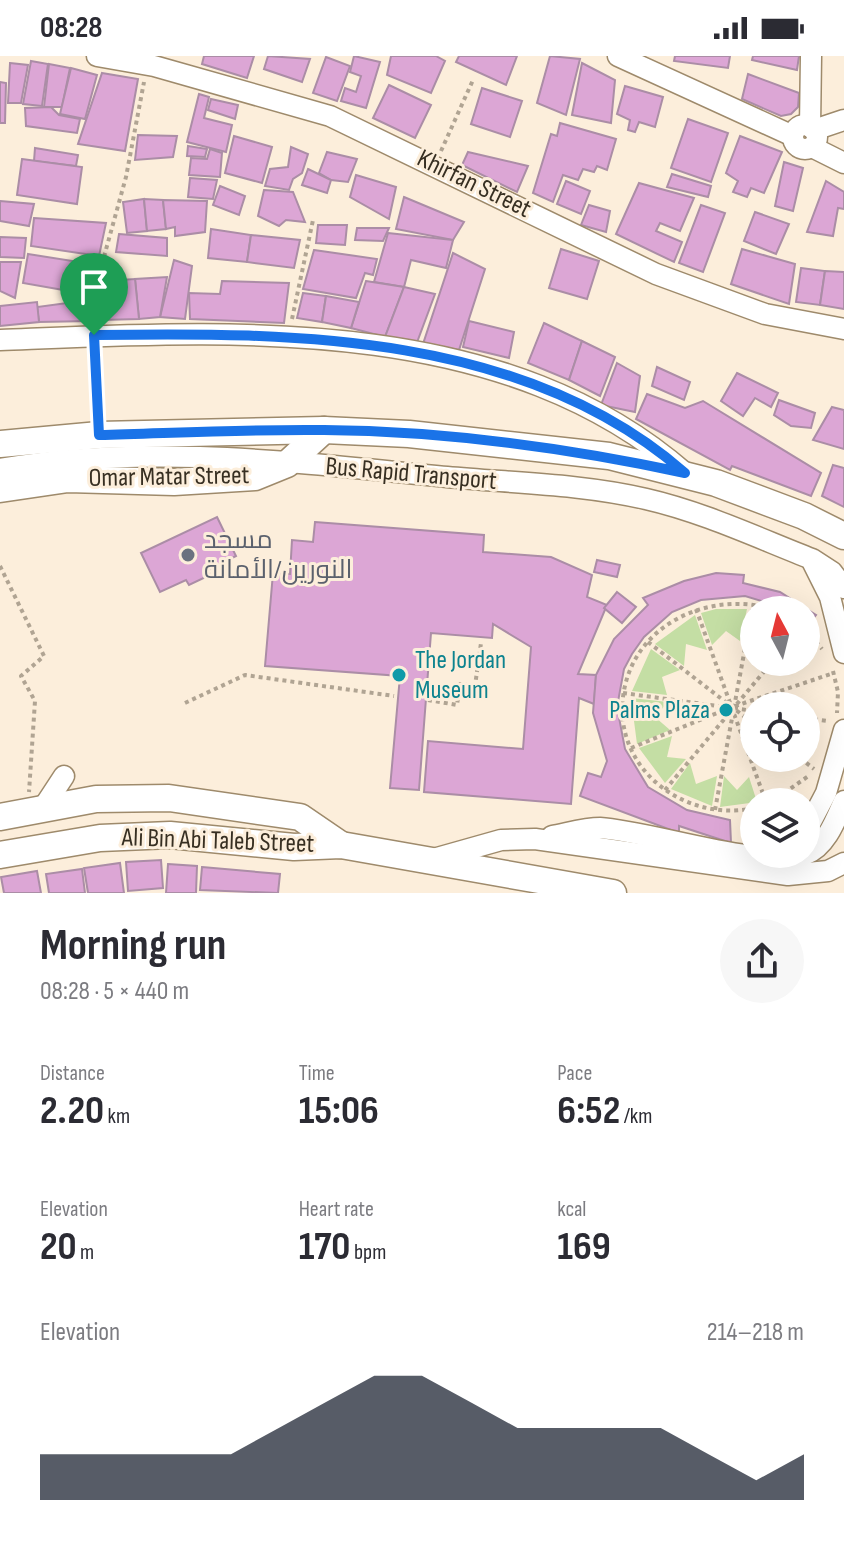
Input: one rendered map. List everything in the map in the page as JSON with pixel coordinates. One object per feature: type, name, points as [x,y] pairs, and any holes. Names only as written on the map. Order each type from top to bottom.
[{"type":"main road","name":"Omar Matar Street","points":[[0,489],[68,479],[174,482],[255,477],[287,464],[324,430]]},
{"type":"main road","name":"Omar Matar Street","points":[[0,444],[99,435],[324,430],[409,434],[593,454],[685,473],[804,516],[840,538]]},
{"type":"main road","name":"Ali Bin Abi Taleb Street","points":[[0,817],[96,799],[169,798],[300,817],[341,845]]},
{"type":"main road","name":"Ali Bin Abi Taleb Street","points":[[0,855],[100,838],[170,835],[294,847],[341,845],[613,893]]},
{"type":"street","name":"Khirfan Street","points":[[97,56],[148,64],[330,116],[435,164],[656,274],[765,314],[844,329]]},
{"type":"street","points":[[618,56],[807,135],[844,163]]},
{"type":"street","points":[[807,135],[811,56]]},
{"type":"street","points":[[807,135],[844,120]]},
{"type":"street","points":[[0,340],[94,335],[288,337],[363,344],[501,373],[596,409],[643,438],[685,473]]},
{"type":"street","name":"Bus Rapid Transport","points":[[0,469],[64,459],[123,456],[287,464],[633,496],[676,506],[812,559],[832,572],[844,588]]},
{"type":"street","points":[[812,559],[830,597],[844,653]]},
{"type":"street","points":[[820,804],[844,730]]},
{"type":"street","points":[[36,809],[64,776]]},
{"type":"street","points":[[820,843],[844,801]]},
{"type":"street","points":[[430,860],[501,840],[535,839],[603,828],[740,854]]},
{"type":"street","points":[[535,839],[788,875],[828,871],[844,863]]},
{"type":"path","points":[[99,435],[94,335],[102,264],[126,177],[148,64]]},
{"type":"path","points":[[435,164],[473,80]]},
{"type":"path","points":[[288,337],[313,220]]},
{"type":"path","points":[[0,566],[44,656],[21,676],[35,701],[36,809]]},
{"type":"path","points":[[740,606],[696,608],[670,623],[648,642],[632,666],[623,693],[623,716],[631,748],[640,764],[665,790],[689,805],[715,810],[740,809]]},
{"type":"path","points":[[696,608],[763,788]]},
{"type":"path","points":[[648,642],[740,713]]},
{"type":"path","points":[[428,700],[457,705],[460,684],[475,686],[481,643]]},
{"type":"path","points":[[820,646],[834,673],[838,692],[836,722],[820,720]]},
{"type":"path","points":[[715,810],[740,668]]},
{"type":"path","points":[[631,748],[732,707],[834,673]]},
{"type":"path","points":[[185,703],[245,675],[394,696]]},
{"type":"path","points":[[665,790],[760,676]]},
{"type":"path","points":[[623,693],[740,708]]},
{"type":"path","points":[[796,788],[813,772]]},
{"type":"green space","points":[[716,609],[740,609],[740,641],[726,631],[712,645],[701,613]]},
{"type":"green space","points":[[695,615],[707,650],[686,644],[684,666],[655,644]]},
{"type":"green space","points":[[651,649],[680,670],[662,677],[667,695],[632,691]]},
{"type":"green space","points":[[631,698],[668,702],[655,717],[670,730],[637,744]]},
{"type":"green space","points":[[672,736],[667,757],[686,759],[665,783],[639,748]]},
{"type":"green space","points":[[690,763],[696,784],[717,776],[712,806],[671,789]]},
{"type":"green space","points":[[724,776],[737,790],[749,777],[753,788],[740,788],[740,804],[720,807]]},
{"type":"building","points":[[204,56],[254,56],[247,78],[202,64]]},
{"type":"building","points":[[268,56],[310,59],[302,82],[264,69]]},
{"type":"building","points":[[354,56],[380,62],[366,108],[341,101],[345,88],[356,92],[361,76],[350,72]]},
{"type":"building","points":[[391,56],[436,56],[445,61],[431,93],[387,75]]},
{"type":"building","points":[[459,56],[517,56],[506,85],[456,62]]},
{"type":"building","points":[[550,56],[580,59],[566,115],[537,103]]},
{"type":"building","points":[[675,56],[730,56],[728,68],[674,61]]},
{"type":"building","points":[[753,56],[799,56],[797,70],[752,60]]},
{"type":"building","points":[[326,57],[350,66],[337,101],[313,93]]},
{"type":"building","points":[[31,61],[48,64],[42,106],[23,104]]},
{"type":"building","points":[[10,63],[28,65],[21,103],[8,103]]},
{"type":"building","points":[[582,63],[615,80],[611,123],[572,115]]},
{"type":"building","points":[[49,64],[70,68],[62,107],[44,107]]},
{"type":"building","points":[[71,68],[97,75],[85,119],[60,114]]},
{"type":"building","points":[[102,73],[138,79],[125,151],[78,144]]},
{"type":"building","points":[[748,74],[799,93],[798,107],[791,114],[781,116],[742,99]]},
{"type":"building","points":[[0,82],[6,83],[5,123],[0,123]]},
{"type":"building","points":[[389,85],[431,105],[415,138],[373,118]]},
{"type":"building","points":[[625,86],[663,97],[655,127],[639,122],[635,132],[628,130],[630,120],[617,114]]},
{"type":"building","points":[[482,88],[522,101],[510,137],[471,124]]},
{"type":"building","points":[[199,94],[209,97],[204,118],[232,125],[226,152],[187,142]]},
{"type":"building","points":[[211,99],[238,105],[235,119],[208,110]]},
{"type":"building","points":[[51,107],[59,115],[80,119],[77,133],[26,126],[25,108]]},
{"type":"building","points":[[688,119],[728,133],[711,182],[671,168]]},
{"type":"building","points":[[560,123],[616,139],[607,170],[597,166],[594,172],[583,169],[578,180],[563,175],[553,202],[533,193],[551,134],[557,136]]},
{"type":"building","points":[[138,135],[177,136],[173,157],[135,160]]},
{"type":"building","points":[[234,136],[272,147],[262,183],[225,173]]},
{"type":"building","points":[[740,136],[782,152],[764,193],[751,188],[747,197],[733,192],[738,181],[726,173]]},
{"type":"building","points":[[188,146],[207,149],[205,157],[187,156]]},
{"type":"building","points":[[291,147],[308,154],[302,173],[293,179],[289,190],[265,186],[270,169],[288,167]]},
{"type":"building","points":[[35,148],[78,155],[76,166],[34,161]]},
{"type":"building","points":[[210,149],[222,153],[220,177],[189,175],[191,158],[207,159]]},
{"type":"building","points":[[327,152],[357,159],[348,182],[331,180],[319,173]]},
{"type":"building","points":[[468,152],[528,166],[517,192],[462,165]]},
{"type":"building","points":[[22,159],[82,167],[77,204],[17,195]]},
{"type":"building","points":[[784,162],[803,168],[793,211],[775,206]]},
{"type":"building","points":[[308,169],[331,180],[327,193],[302,185]]},
{"type":"building","points":[[672,174],[711,186],[708,197],[667,187]]},
{"type":"building","points":[[356,175],[396,187],[389,219],[350,197]]},
{"type":"building","points":[[190,178],[217,180],[213,199],[188,197]]},
{"type":"building","points":[[566,181],[590,191],[581,214],[557,204]]},
{"type":"building","points":[[826,181],[844,192],[844,209],[838,208],[833,236],[807,232]]},
{"type":"building","points":[[639,183],[694,198],[680,231],[660,223],[656,231],[682,242],[674,262],[616,234]]},
{"type":"building","points":[[220,186],[245,196],[239,215],[213,205]]},
{"type":"building","points":[[264,190],[293,192],[305,222],[286,220],[279,226],[258,216]]},
{"type":"building","points":[[404,197],[464,222],[453,240],[396,229]]},
{"type":"building","points":[[144,199],[147,231],[127,233],[123,202]]},
{"type":"building","points":[[144,199],[163,200],[166,229],[147,231]]},
{"type":"building","points":[[163,200],[207,201],[205,232],[175,236],[175,227],[166,229]]},
{"type":"building","points":[[0,201],[34,204],[29,226],[0,221]]},
{"type":"building","points":[[589,205],[610,211],[606,232],[581,225]]},
{"type":"building","points":[[701,205],[725,213],[703,272],[679,263]]},
{"type":"building","points":[[755,212],[789,224],[776,254],[744,241]]},
{"type":"building","points":[[34,218],[106,223],[99,256],[31,246]]},
{"type":"building","points":[[318,225],[347,225],[345,245],[316,243]]},
{"type":"building","points":[[357,228],[389,228],[383,241],[355,240]]},
{"type":"building","points":[[211,229],[251,235],[247,262],[208,258]]},
{"type":"building","points":[[388,233],[453,240],[446,268],[411,260],[404,287],[374,282]]},
{"type":"building","points":[[119,234],[167,238],[167,256],[116,252]]},
{"type":"building","points":[[251,235],[300,240],[294,268],[247,262]]},
{"type":"building","points":[[0,237],[26,238],[24,258],[0,257]]},
{"type":"building","points":[[561,249],[599,261],[587,299],[549,288]]},
{"type":"building","points":[[742,249],[795,264],[789,304],[731,284]]},
{"type":"building","points":[[314,250],[377,259],[373,275],[365,273],[356,298],[303,289]]},
{"type":"building","points":[[453,253],[485,269],[459,350],[423,344]]},
{"type":"building","points":[[28,254],[98,265],[92,295],[23,283]]},
{"type":"building","points":[[174,260],[192,266],[185,319],[160,317]]},
{"type":"building","points":[[0,262],[21,262],[15,298],[0,291]]},
{"type":"building","points":[[801,268],[825,271],[820,305],[796,302]]},
{"type":"building","points":[[825,271],[844,272],[844,309],[820,305]]},
{"type":"building","points":[[167,277],[160,317],[139,319],[135,279]]},
{"type":"building","points":[[135,279],[139,319],[101,320],[104,281]]},
{"type":"building","points":[[222,281],[289,283],[284,323],[190,319],[189,293],[220,294]]},
{"type":"building","points":[[366,281],[404,287],[385,337],[351,328]]},
{"type":"building","points":[[404,287],[435,294],[416,345],[385,337]]},
{"type":"building","points":[[303,293],[326,296],[322,322],[297,318]]},
{"type":"building","points":[[326,296],[359,302],[351,328],[322,322]]},
{"type":"building","points":[[90,300],[91,321],[39,322],[37,307]]},
{"type":"building","points":[[37,302],[39,322],[0,326],[0,306]]},
{"type":"building","points":[[469,321],[514,332],[509,358],[463,347]]},
{"type":"building","points":[[544,323],[582,341],[569,380],[528,363]]},
{"type":"building","points":[[582,341],[615,357],[600,396],[569,380]]},
{"type":"building","points":[[617,363],[640,376],[635,412],[601,405]]},
{"type":"building","points":[[657,367],[690,382],[684,400],[652,386]]},
{"type":"building","points":[[737,373],[778,393],[771,407],[755,398],[743,416],[721,401]]},
{"type":"building","points":[[647,394],[685,408],[703,401],[821,473],[811,496],[732,466],[730,470],[636,419]]},
{"type":"building","points":[[779,400],[815,413],[811,428],[791,426],[774,415]]},
{"type":"building","points":[[832,407],[844,410],[844,449],[813,440]]},
{"type":"building","points":[[833,465],[844,468],[844,507],[822,496]]},
{"type":"building","name":"مسجد النورين/الأمانة","points":[[217,517],[236,556],[208,570],[210,575],[189,585],[186,580],[160,592],[141,553]]},
{"type":"building","points":[[315,522],[484,535],[483,552],[551,557],[592,575],[587,597],[607,605],[578,674],[596,675],[594,704],[579,698],[571,804],[424,792],[428,741],[523,749],[531,647],[493,624],[492,638],[431,633],[419,790],[390,788],[400,676],[265,666],[273,573],[290,574],[292,540],[313,542]]},
{"type":"building","points":[[597,560],[620,565],[617,577],[594,572]]},
{"type":"building","points":[[716,573],[744,575],[743,583],[786,596],[701,600],[672,612],[644,637],[624,669],[617,707],[625,749],[648,787],[687,810],[730,820],[731,843],[679,826],[679,833],[580,796],[588,773],[601,777],[607,761],[593,713],[596,675],[614,639],[648,605],[643,598],[684,581]]},
{"type":"building","points":[[617,592],[636,607],[622,623],[604,608]]},
{"type":"building","points":[[161,860],[163,888],[128,891],[126,862]]},
{"type":"building","points":[[120,863],[124,893],[88,893],[84,868]]},
{"type":"building","points":[[168,864],[197,866],[196,893],[166,893]]},
{"type":"building","points":[[202,867],[280,874],[278,893],[200,890]]},
{"type":"building","points":[[82,869],[85,893],[49,893],[46,874]]},
{"type":"building","points":[[37,871],[41,893],[4,893],[1,877]]},
{"type":"place","name":"مسجد النورين/الأمانة","points":[[188,555]]},
{"type":"place","name":"The Jordan Museum","points":[[399,675]]},
{"type":"place","name":"Palms Plaza","points":[[726,710]]},
{"type":"route","points":[[94,335],[310,338],[363,344],[465,364],[501,373],[596,409],[643,438],[685,473],[609,456],[409,434],[324,430],[99,435],[94,335]]}]
